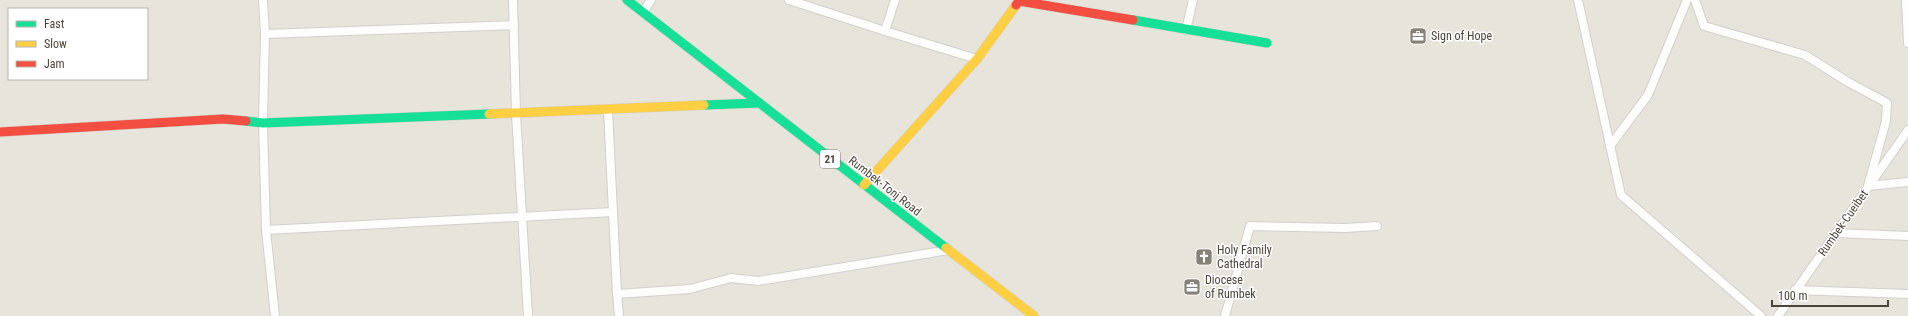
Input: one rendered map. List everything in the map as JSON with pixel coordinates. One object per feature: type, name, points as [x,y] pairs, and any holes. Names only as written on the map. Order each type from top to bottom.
[{"type":"street","points":[[263,0],[265,34],[263,123],[266,230],[275,316]]},
{"type":"street","points":[[513,0],[516,114],[528,316]]},
{"type":"street","name":"Rumbek-Tonj Road","points":[[627,0],[1034,316]]},
{"type":"street","points":[[644,12],[651,0]]},
{"type":"street","points":[[789,0],[885,31],[977,58]]},
{"type":"street","points":[[885,31],[895,0]]},
{"type":"street","points":[[864,185],[977,58],[1019,0],[1267,44]]},
{"type":"street","points":[[1186,30],[1193,0]]},
{"type":"street","points":[[1578,0],[1621,195],[1761,316]]},
{"type":"street","points":[[1610,146],[1648,95],[1687,0]]},
{"type":"street","points":[[1695,0],[1704,26],[1805,55],[1848,82],[1887,103],[1886,121],[1868,186],[1908,182]]},
{"type":"street","points":[[1906,0],[1908,43]]},
{"type":"street","points":[[265,34],[514,25]]},
{"type":"street","points":[[0,132],[223,119],[263,123],[516,114],[759,103]]},
{"type":"street","points":[[608,110],[619,316]]},
{"type":"street","name":"Rumbek-Cueibet","points":[[1778,316],[1908,130]]},
{"type":"street","points":[[266,230],[613,212]]},
{"type":"street","points":[[1225,316],[1250,226],[1345,228],[1378,226]]},
{"type":"street","points":[[1836,233],[1908,236]]},
{"type":"street","points":[[617,294],[690,289],[732,278],[758,281],[949,250]]},
{"type":"street","points":[[1796,290],[1908,294]]},
{"type":"shaded area","points":[[0,0],[1908,0],[1908,316],[0,316]]},
{"type":"traffic: fast","points":[[627,0],[946,248]]},
{"type":"traffic: fast","points":[[1133,20],[1267,43]]},
{"type":"traffic: fast","points":[[704,105],[759,103]]},
{"type":"traffic: fast","points":[[246,121],[263,123],[489,114]]},
{"type":"traffic: slow","points":[[864,185],[977,59],[1016,5]]},
{"type":"traffic: slow","points":[[489,114],[704,105]]},
{"type":"traffic: slow","points":[[946,248],[1034,316]]},
{"type":"traffic: jam","points":[[1016,5],[1019,1],[1133,20]]},
{"type":"traffic: jam","points":[[0,132],[223,119],[246,121]]},
{"type":"place","name":"Sign of Hope","points":[[1418,36]]},
{"type":"place","name":"Holy Family Cathedral","points":[[1204,257]]},
{"type":"place","name":"Diocese of Rumbek","points":[[1192,287]]}]
